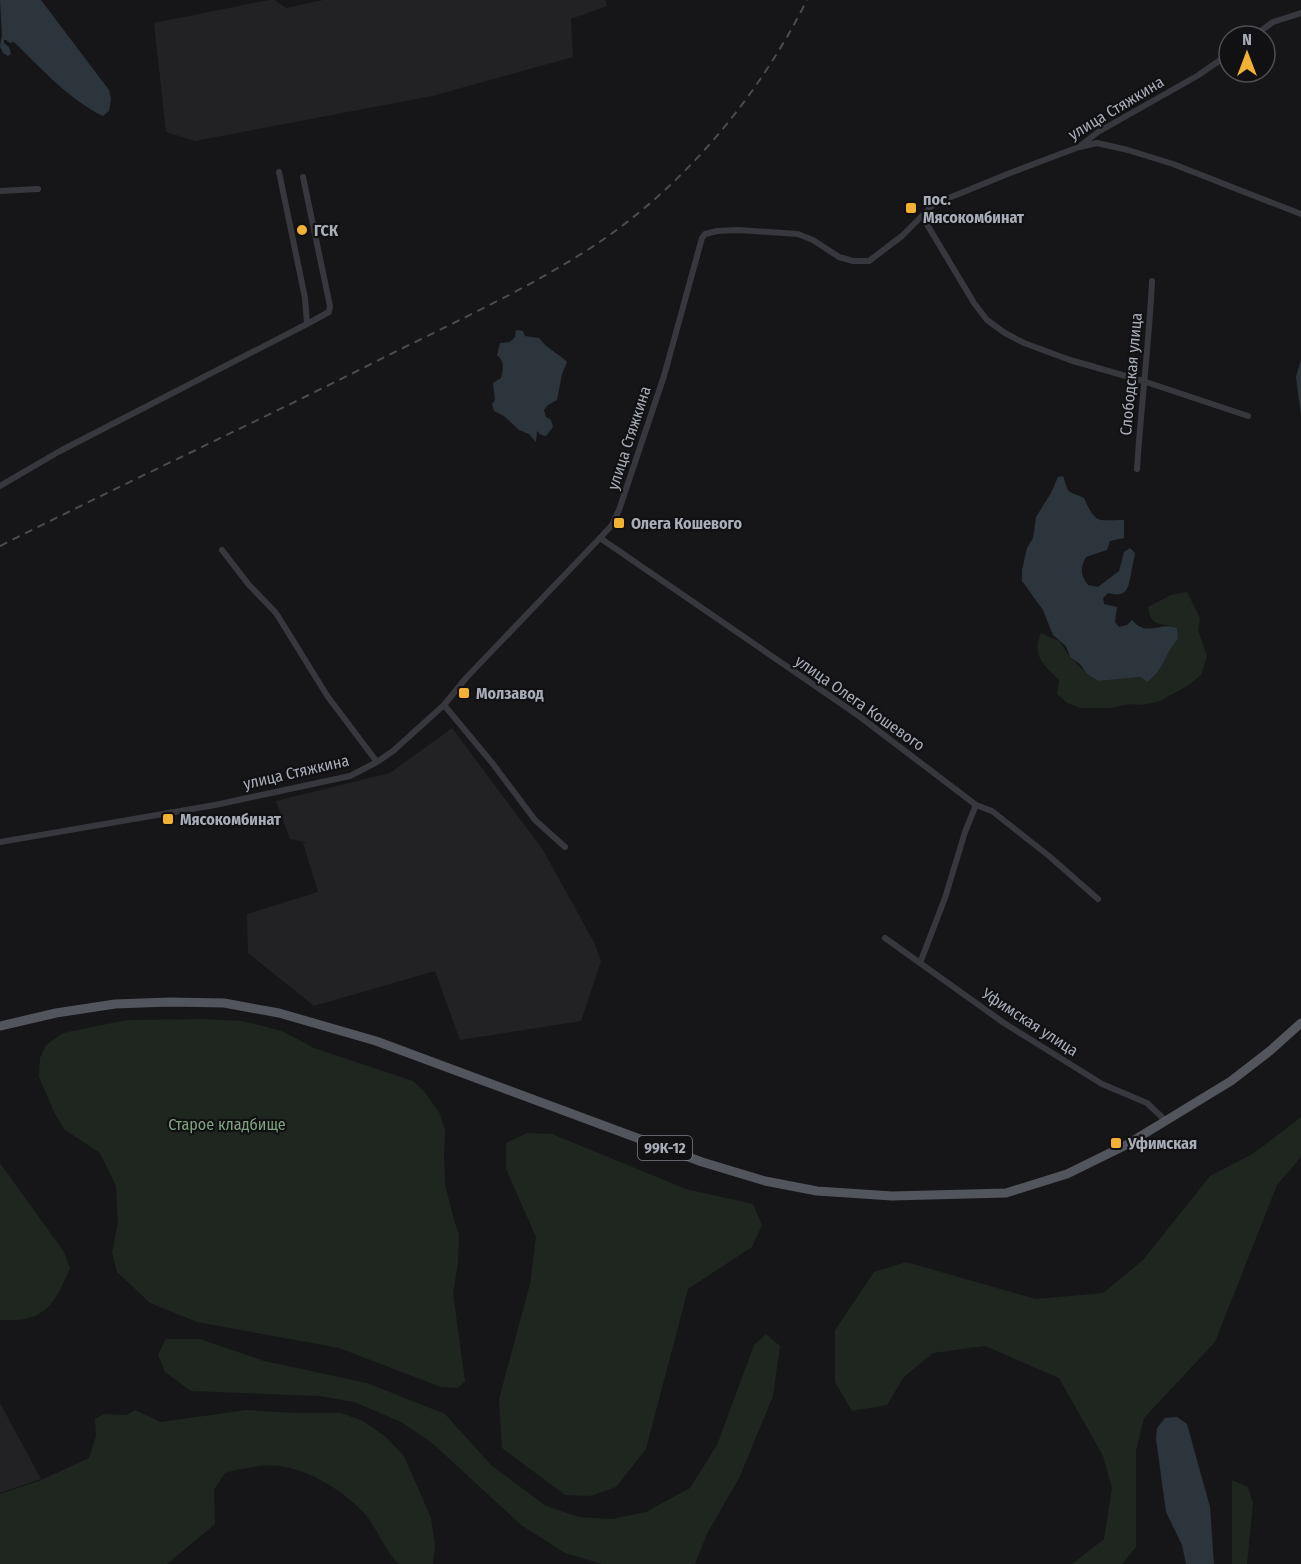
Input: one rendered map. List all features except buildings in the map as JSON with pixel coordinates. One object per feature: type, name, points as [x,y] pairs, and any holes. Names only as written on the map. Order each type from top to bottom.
[{"type":"main road","name":"99К-12","points":[[0,1026],[56,1013],[115,1004],[224,1003],[279,1013],[376,1041],[702,1162],[765,1181],[817,1191],[892,1196],[1006,1192],[1067,1174],[1126,1145],[1231,1081],[1301,1023]]},
{"type":"street","points":[[1270,24],[1301,13]]},
{"type":"street","name":"улица Стяжкина","points":[[0,842],[215,805],[350,776],[377,762],[393,751],[444,705],[466,678],[612,525],[664,376],[705,234],[738,230],[798,234],[813,240],[839,257],[853,261],[869,261],[902,236],[934,204],[1010,172],[1079,147],[1098,132],[1217,62]]},
{"type":"street","points":[[1079,147],[1097,143],[1128,150],[1173,164],[1301,214]]},
{"type":"street","points":[[279,172],[305,298],[307,324]]},
{"type":"street","points":[[0,486],[60,451],[328,312],[330,306],[303,177]]},
{"type":"street","points":[[0,191],[38,189]]},
{"type":"street","points":[[922,216],[974,303],[987,320],[996,327],[1040,349],[1248,416]]},
{"type":"street","name":"Слободская улица","points":[[1137,469],[1143,381],[1150,331],[1152,281]]},
{"type":"street","name":"улица Олега Кошевого","points":[[600,538],[859,716],[976,805],[992,811],[1098,899]]},
{"type":"street","points":[[222,550],[249,585],[276,613],[328,697],[377,762]]},
{"type":"street","points":[[444,705],[493,764],[535,820],[565,847]]},
{"type":"street","points":[[920,963],[945,898],[965,832],[976,805]]},
{"type":"street","name":"Уфимская улица","points":[[885,938],[1013,1029],[1102,1084],[1147,1103],[1165,1120]]},
{"type":"shaded area","points":[[0,0],[41,0],[109,90],[111,99],[109,111],[103,116],[78,101],[14,42],[4,40],[11,54],[8,56],[3,53],[0,46],[2,35]]},
{"type":"shaded area","points":[[275,0],[286,8],[323,0],[605,0],[607,6],[571,19],[573,57],[432,96],[195,141],[166,132],[154,23]]},
{"type":"shaded area","points":[[516,330],[523,331],[525,336],[539,338],[567,362],[557,400],[544,410],[553,427],[546,436],[537,431],[536,442],[529,434],[519,430],[504,416],[494,411],[492,404],[495,400],[493,383],[501,378],[502,372],[502,363],[497,355],[500,343],[510,342],[515,337]]},
{"type":"shaded area","points":[[1301,360],[1301,415],[1296,377]]},
{"type":"shaded area","points":[[1063,476],[1067,489],[1084,498],[1095,517],[1103,520],[1124,520],[1124,538],[1110,541],[1107,550],[1086,557],[1082,568],[1083,578],[1088,585],[1098,587],[1119,571],[1124,552],[1130,548],[1135,553],[1126,591],[1119,594],[1108,593],[1103,598],[1104,604],[1117,607],[1115,622],[1119,627],[1127,625],[1132,620],[1143,628],[1171,626],[1177,628],[1178,639],[1157,673],[1147,682],[1141,677],[1098,681],[1087,674],[1080,664],[1070,657],[1066,646],[1053,635],[1043,610],[1022,581],[1022,570],[1027,548],[1033,538],[1036,517],[1058,477]]},
{"type":"shaded area","points":[[452,728],[543,850],[595,944],[601,961],[581,1021],[460,1040],[435,971],[314,1006],[248,953],[247,914],[318,892],[303,843],[308,843],[290,839],[276,801],[390,773]]},
{"type":"shaded area","points":[[0,1403],[41,1479],[0,1493]]},
{"type":"shaded area","points":[[1177,1417],[1187,1424],[1210,1507],[1214,1564],[1186,1564],[1182,1545],[1166,1512],[1156,1439],[1157,1428],[1165,1418]]},
{"type":"green space","points":[[1187,592],[1200,618],[1198,630],[1207,656],[1201,675],[1189,685],[1158,702],[1111,708],[1080,708],[1067,703],[1057,694],[1059,680],[1044,665],[1038,654],[1038,641],[1041,633],[1059,641],[1070,657],[1087,674],[1098,681],[1141,677],[1152,679],[1171,646],[1177,628],[1155,622],[1148,607],[1171,595]]},
{"type":"green space","name":"Старое кладбище","points":[[127,1020],[242,1021],[282,1031],[314,1048],[413,1081],[423,1090],[439,1112],[445,1130],[445,1184],[459,1235],[458,1264],[453,1293],[465,1381],[458,1388],[441,1387],[339,1348],[197,1322],[150,1303],[117,1272],[112,1253],[118,1223],[116,1186],[100,1153],[65,1130],[55,1114],[39,1077],[40,1058],[46,1045],[63,1033]]},
{"type":"green space","points":[[1301,1117],[1301,1157],[1277,1185],[1215,1342],[1144,1418],[1136,1451],[1136,1547],[1122,1564],[1072,1564],[1104,1539],[1112,1488],[1103,1456],[1059,1378],[985,1346],[933,1353],[904,1377],[887,1405],[852,1411],[835,1382],[835,1330],[874,1272],[906,1262],[1036,1299],[1103,1293],[1143,1260],[1210,1176],[1254,1153]]},
{"type":"green space","points":[[527,1133],[552,1134],[686,1189],[753,1204],[762,1225],[752,1247],[688,1289],[646,1449],[616,1487],[591,1496],[565,1495],[502,1448],[499,1399],[530,1284],[536,1237],[506,1169],[506,1143]]},
{"type":"green space","points":[[0,1163],[64,1252],[70,1268],[59,1292],[46,1309],[38,1315],[15,1320],[0,1320]]},
{"type":"green space","points":[[766,1334],[780,1346],[773,1396],[740,1476],[707,1534],[695,1564],[602,1564],[565,1553],[521,1525],[431,1442],[401,1422],[354,1402],[320,1396],[191,1391],[165,1372],[158,1355],[166,1339],[200,1339],[264,1361],[367,1383],[445,1414],[491,1465],[546,1506],[579,1517],[612,1519],[646,1512],[690,1488],[717,1445],[754,1345]]},
{"type":"green space","points":[[135,1410],[161,1422],[246,1410],[341,1413],[363,1421],[386,1437],[404,1456],[431,1518],[435,1545],[433,1564],[399,1564],[367,1517],[346,1496],[326,1483],[306,1473],[285,1467],[262,1466],[225,1473],[214,1490],[215,1524],[167,1564],[0,1564],[0,1494],[39,1481],[89,1458],[96,1436],[95,1419],[104,1414],[126,1415]]},
{"type":"green space","points":[[1232,1480],[1248,1487],[1253,1503],[1247,1564],[1232,1564]]},
{"type":"railway","points":[[0,546],[484,308],[538,280],[589,249],[655,199],[714,139],[765,72],[807,0]]},
{"type":"place","name":"пос. Мясокомбинат","points":[[911,208]]},
{"type":"place","name":"ГСК","points":[[302,230]]},
{"type":"place","name":"Олега Кошевого","points":[[619,523]]},
{"type":"place","name":"Молзавод","points":[[464,693]]},
{"type":"place","name":"Мясокомбинат","points":[[168,819]]},
{"type":"place","name":"Уфимская","points":[[1116,1143]]}]
